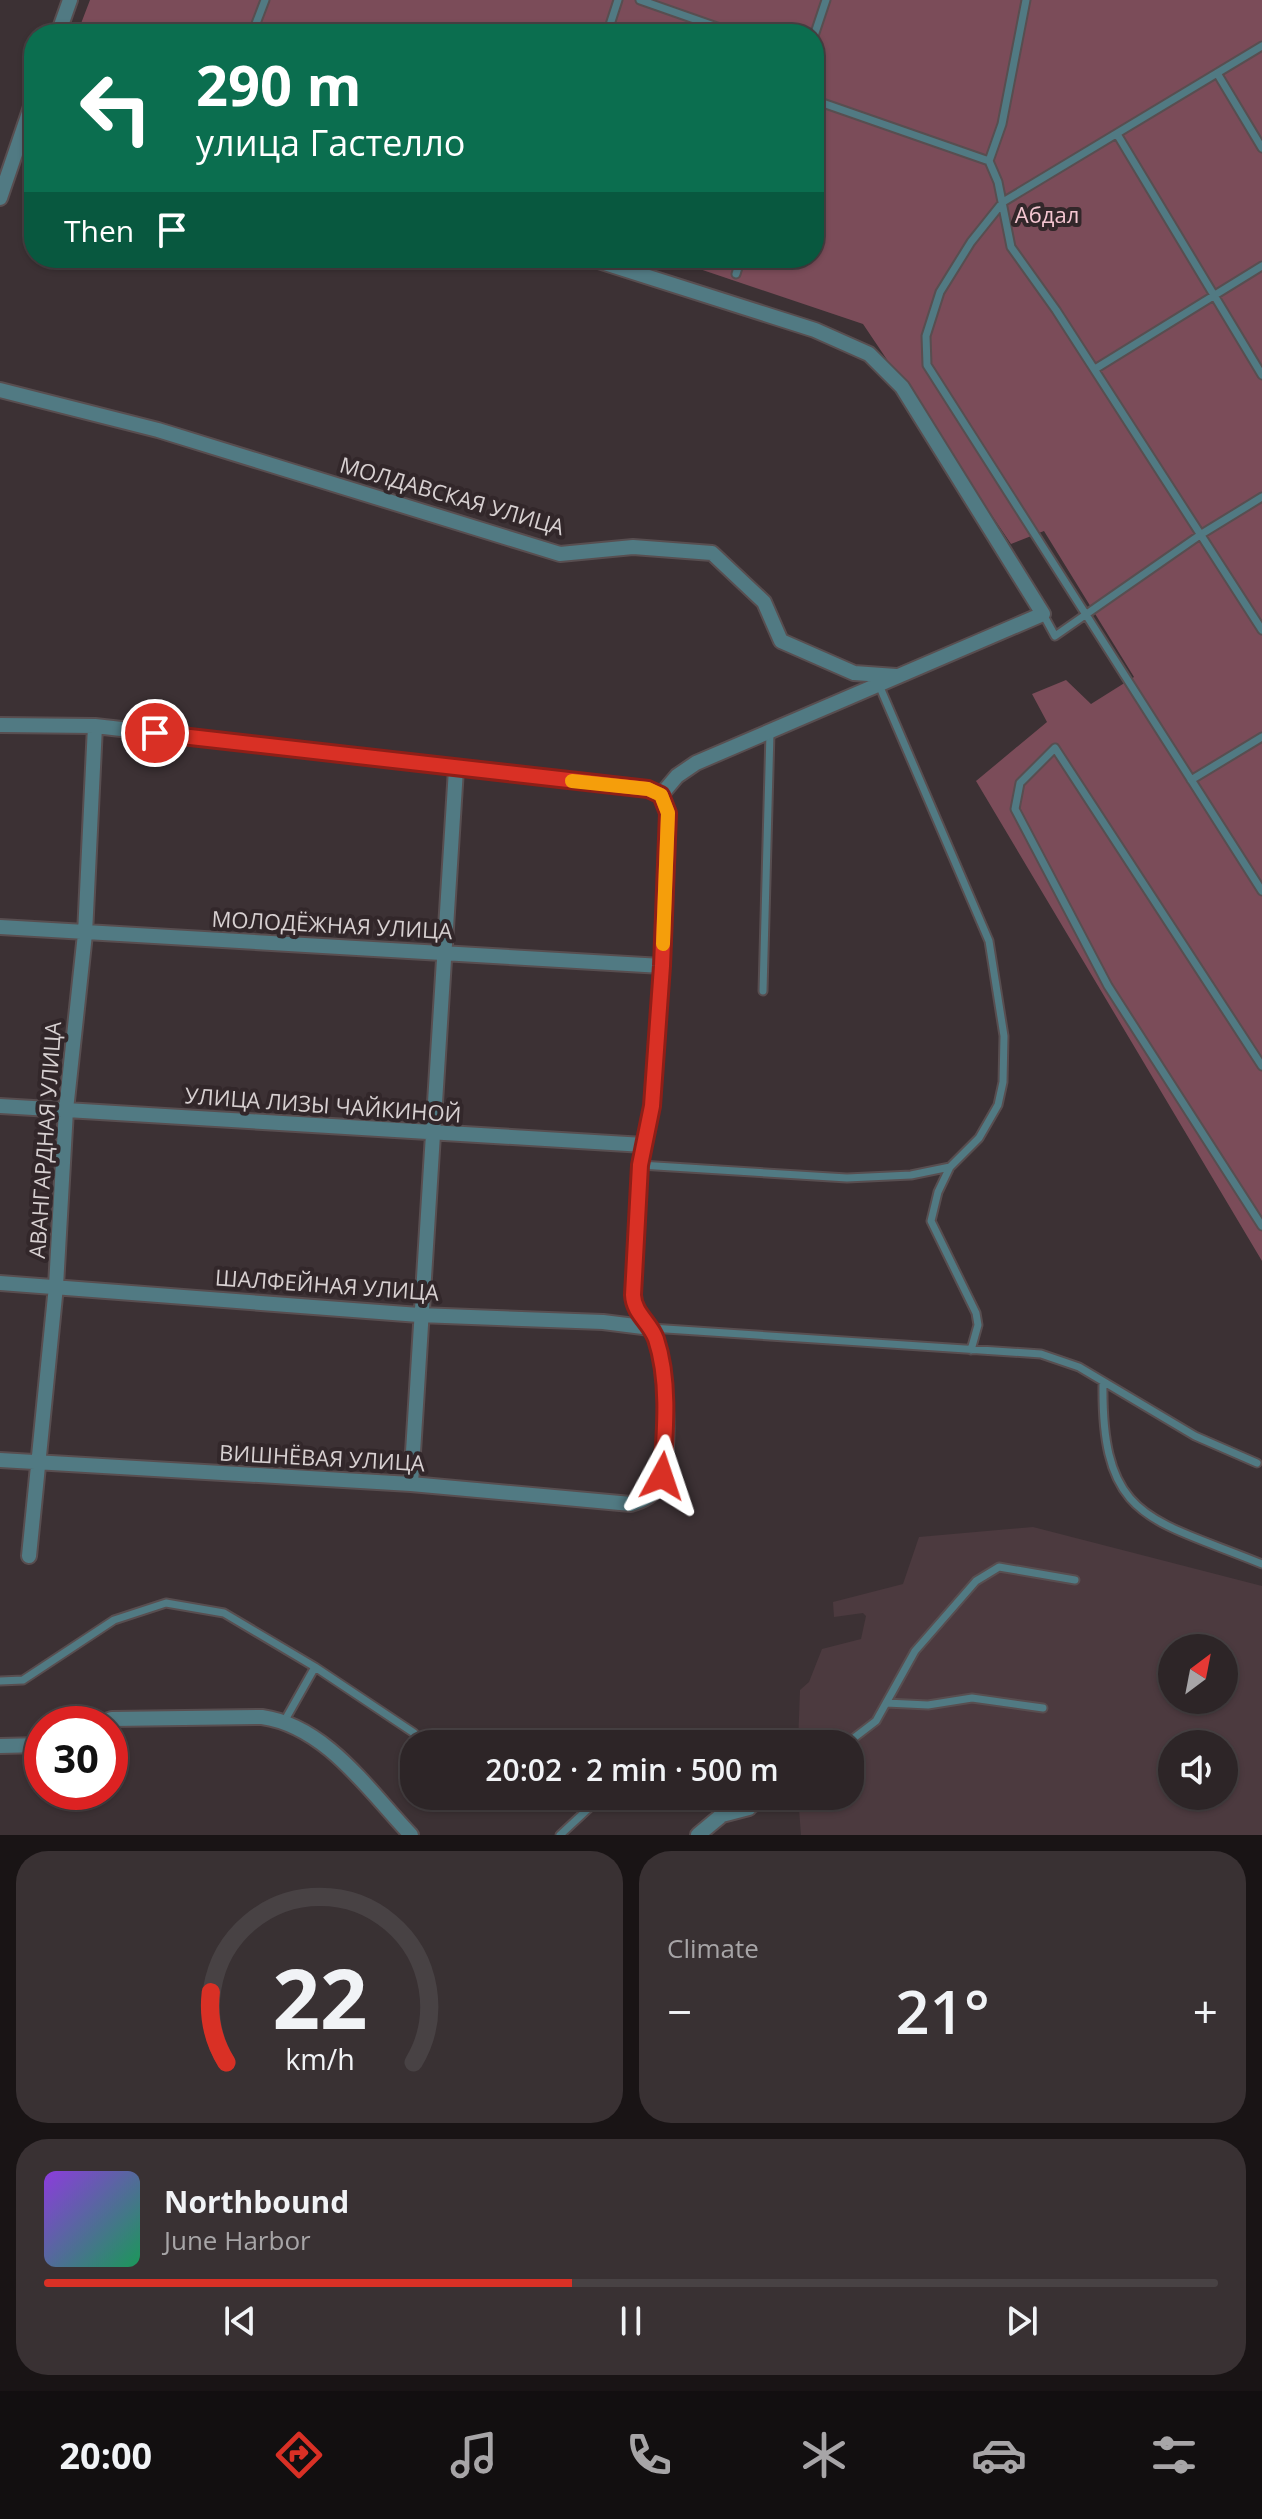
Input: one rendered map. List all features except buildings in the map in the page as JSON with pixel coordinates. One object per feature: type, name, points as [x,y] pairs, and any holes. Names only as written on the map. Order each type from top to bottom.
[{"type":"street","points":[[62,24],[70,0]]},
{"type":"street","points":[[0,198],[24,127]]},
{"type":"street","points":[[620,268],[815,330],[869,354],[902,387],[1043,614],[696,763],[677,776],[661,795]]},
{"type":"street","name":"МОЛДАВСКАЯ УЛИЦА","points":[[0,390],[158,430],[560,554],[633,547],[712,553],[764,602],[781,641],[854,673],[901,676]]},
{"type":"street","points":[[0,725],[95,726],[648,789],[661,795],[668,813],[662,966],[652,1106],[640,1165],[634,1303],[651,1328]]},
{"type":"street","name":"АВАНГАРДНАЯ УЛИЦА","points":[[29,1556],[56,1286],[66,1110],[85,934],[95,726]]},
{"type":"street","points":[[411,1484],[419,1315],[456,769]]},
{"type":"street","name":"МОЛОДЁЖНАЯ УЛИЦА","points":[[0,927],[662,966]]},
{"type":"street","name":"УЛИЦА ЛИЗЫ ЧАЙКИНОЙ","points":[[0,1106],[644,1145]]},
{"type":"street","name":"ШАЛФЕЙНАЯ УЛИЦА","points":[[0,1283],[419,1315],[603,1322],[651,1328]]},
{"type":"street","name":"ВИШНЁВАЯ УЛИЦА","points":[[0,1460],[411,1484],[631,1504],[641,1501],[656,1489],[662,1476],[666,1422],[657,1341],[651,1328]]},
{"type":"street","points":[[128,1719],[262,1717],[285,1720],[328,1747],[411,1835]]},
{"type":"street","points":[[0,1746],[24,1745]]},
{"type":"street","points":[[698,1835],[722,1815],[741,1810]]},
{"type":"lane","points":[[256,24],[265,0]]},
{"type":"lane","points":[[610,24],[618,0]]},
{"type":"lane","points":[[640,0],[708,24]]},
{"type":"lane","points":[[818,24],[826,0]]},
{"type":"lane","points":[[1026,0],[1002,124],[989,161],[1003,202],[1011,247],[1095,369],[1262,630]]},
{"type":"lane","points":[[1262,46],[1003,202],[971,242],[940,292],[926,336],[927,365],[1262,891]]},
{"type":"lane","points":[[1217,73],[1262,148]]},
{"type":"lane","points":[[824,103],[989,161]]},
{"type":"lane","points":[[1117,134],[1262,375]]},
{"type":"lane","points":[[1095,369],[1262,266]]},
{"type":"lane","points":[[736,274],[738,268]]},
{"type":"lane","points":[[1043,614],[1055,636],[1200,535],[1262,497]]},
{"type":"lane","points":[[879,685],[989,941],[997,978],[1004,1036],[1003,1082],[998,1105],[979,1138],[950,1167],[938,1192],[931,1221],[976,1313],[978,1325],[971,1350]]},
{"type":"lane","points":[[763,991],[770,732]]},
{"type":"lane","points":[[1191,780],[1262,737]]},
{"type":"lane","points":[[1262,1066],[1055,748],[1020,783],[1015,809],[1108,986],[1262,1226]]},
{"type":"lane","points":[[640,1165],[847,1178],[911,1175],[950,1167]]},
{"type":"lane","points":[[651,1328],[1041,1354],[1079,1367],[1195,1436],[1257,1463]]},
{"type":"lane","points":[[1103,1382],[1103,1433],[1108,1461],[1120,1488],[1154,1520],[1262,1564]]},
{"type":"lane","points":[[864,1730],[876,1721],[915,1651],[976,1581],[999,1567],[1075,1580]]},
{"type":"lane","points":[[0,1681],[23,1680],[114,1620],[166,1603],[224,1613],[315,1667],[410,1730]]},
{"type":"lane","points":[[285,1720],[315,1667]]},
{"type":"lane","points":[[886,1703],[928,1705],[972,1698],[1043,1708]]},
{"type":"lane","points":[[560,1835],[587,1810]]},
{"type":"shaded area","points":[[1033,1527],[1262,1586],[1262,1835],[801,1835],[799,1810],[864,1810],[864,1730],[799,1730],[800,1690],[809,1682],[822,1649],[861,1639],[866,1616],[863,1613],[834,1617],[833,1602],[903,1584],[919,1537]]},
{"type":"green space","name":"Абдал","points":[[90,0],[1262,0],[1262,1261],[976,781],[1047,722],[1032,694],[1066,680],[1091,704],[1134,677],[1044,531],[1011,544],[863,324],[697,268],[824,268],[824,24],[81,24]]},
{"type":"slow traffic","points":[[572,781],[648,789],[661,795],[668,813],[663,944]]},
{"type":"route","points":[[155,733],[648,789],[661,795],[668,813],[662,966],[652,1106],[640,1165],[633,1295],[637,1311],[657,1341],[666,1422],[662,1476]]}]
